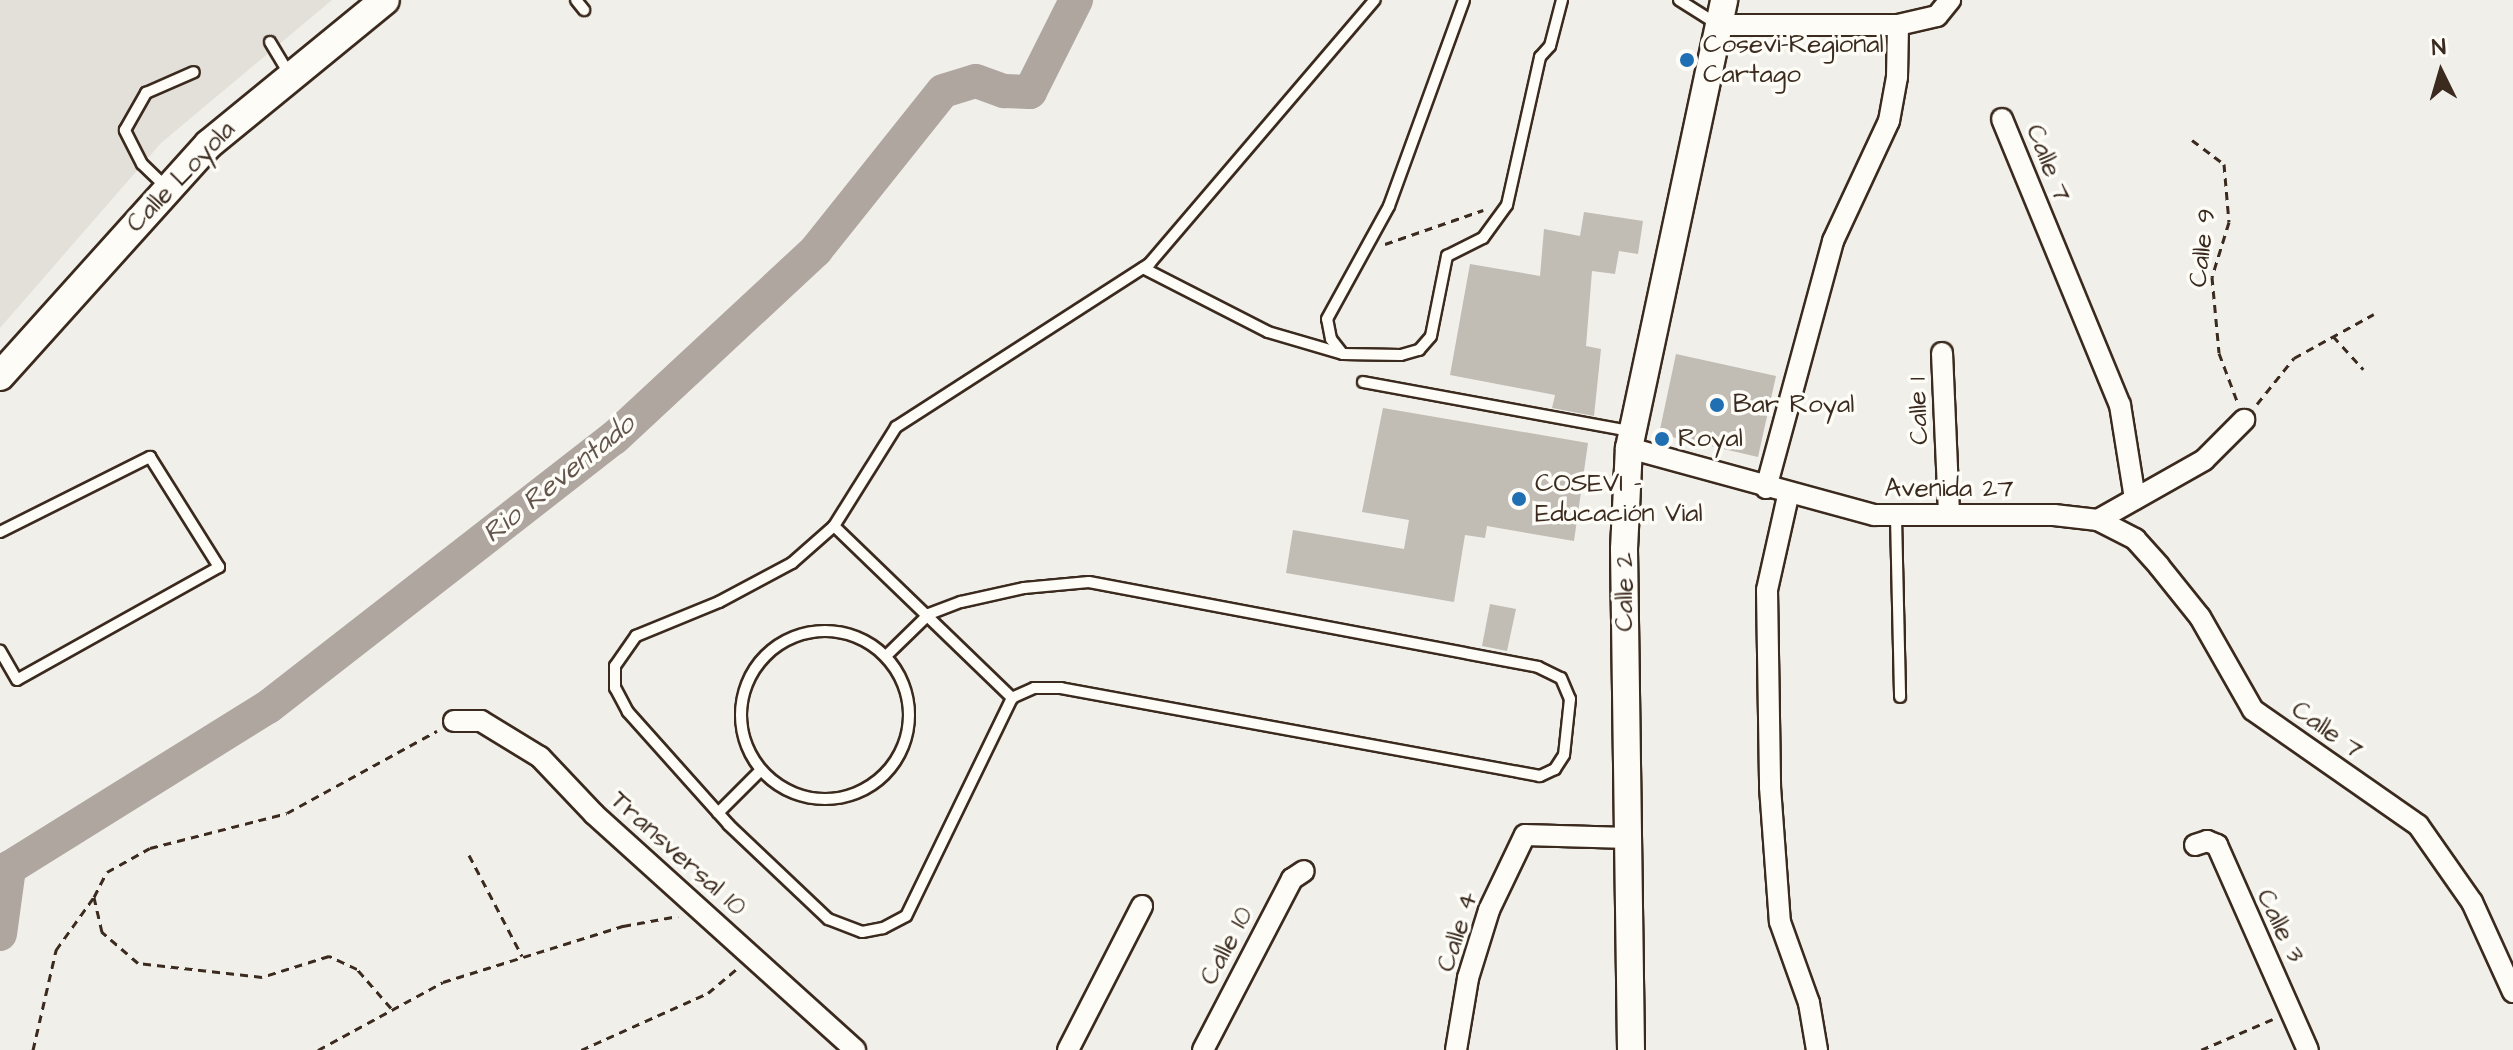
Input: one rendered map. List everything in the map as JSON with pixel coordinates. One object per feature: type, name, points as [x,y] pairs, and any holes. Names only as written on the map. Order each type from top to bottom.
[{"type":"main road","name":"Calle Loyola","points":[[0,376],[166,187],[289,74],[385,0]]},
{"type":"street","points":[[1722,13],[1898,25],[1937,16],[1950,0]]},
{"type":"street","name":"Calle 2","points":[[1631,1050],[1624,549],[1630,440],[1722,13]]},
{"type":"street","points":[[1766,488],[1833,241],[1889,121],[1897,77],[1898,25]]},
{"type":"street","name":"Calle 7","points":[[2002,119],[2120,405],[2135,499]]},
{"type":"street","name":"Calle 1","points":[[1942,353],[1949,515]]},
{"type":"street","points":[[2098,520],[2204,460],[2244,420]]},
{"type":"street","name":"Avenida 27","points":[[1630,440],[1788,496],[1896,517],[1949,515],[2098,520]]},
{"type":"street","points":[[1788,496],[1767,590],[1770,787],[1780,922],[1809,1003],[1817,1050]]},
{"type":"street","name":"Calle 7","points":[[2098,520],[2135,539],[2159,566],[2200,617],[2253,710],[2418,825],[2472,902],[2513,992]]},
{"type":"street","name":"Transversal 10","points":[[454,721],[481,721],[540,757],[701,912],[754,956],[855,1050]]},
{"type":"street","name":"Calle 4","points":[[1456,1050],[1468,978],[1489,910],[1525,835],[1627,838]]},
{"type":"street","name":"Calle 3","points":[[2195,845],[2217,845],[2308,1050]]},
{"type":"street","name":"Calle 10","points":[[1203,1050],[1292,879],[1304,871]]},
{"type":"street","points":[[1068,1050],[1142,906]]},
{"type":"lane","points":[[576,0],[584,10]]},
{"type":"lane","points":[[886,656],[929,614],[990,594],[1089,582],[1538,667],[1561,678],[1570,699],[1564,755],[1555,769],[1540,776],[1061,688],[1034,688],[1012,698],[918,897],[906,916],[883,928],[848,930],[828,919],[718,813],[628,712],[615,688],[615,666],[636,636],[719,602],[792,563],[834,526],[896,427],[1143,268],[1375,0]]},
{"type":"lane","points":[[1343,354],[1331,339],[1327,319],[1389,206],[1464,0]]},
{"type":"lane","points":[[1143,268],[1268,332],[1343,354],[1410,354],[1426,344],[1447,256],[1483,238],[1507,205],[1540,57],[1550,46],[1562,0]]},
{"type":"lane","points":[[1679,0],[1722,13]]},
{"type":"lane","points":[[270,42],[289,74]]},
{"type":"lane","points":[[166,187],[132,149],[125,130],[146,93],[194,72]]},
{"type":"lane","points":[[1363,382],[1630,440]]},
{"type":"lane","points":[[0,532],[150,457],[219,567],[17,680],[0,650]]},
{"type":"lane","points":[[1896,517],[1900,697]]},
{"type":"lane","points":[[834,526],[929,614],[1012,698]]},
{"type":"lane","points":[[814,631],[841,632],[886,656],[901,678],[909,704],[908,731],[899,756],[882,777],[859,792],[833,799],[806,797],[781,787],[761,770],[747,748],[741,710],[751,673],[767,653],[814,631]]},
{"type":"lane","points":[[718,813],[761,770]]},
{"type":"path","name":"Calle 9","points":[[2192,140],[2224,164],[2229,222],[2212,277],[2219,353],[2244,420]]},
{"type":"path","points":[[1362,252],[1507,205]]},
{"type":"path","points":[[2244,420],[2294,358],[2374,314]]},
{"type":"path","points":[[2333,336],[2363,369]]},
{"type":"path","points":[[33,1050],[56,950],[94,897],[107,872],[150,848],[287,813],[454,721]]},
{"type":"path","points":[[469,855],[522,956]]},
{"type":"path","points":[[94,897],[102,932],[138,963],[262,977],[329,956],[357,969],[391,1008]]},
{"type":"path","points":[[318,1050],[443,982],[623,926],[701,912]]},
{"type":"path","points":[[581,1050],[708,993],[754,956]]},
{"type":"path","points":[[2201,1050],[2291,1011]]},
{"type":"shaded area","points":[[0,0],[332,0],[161,143],[0,328]]},
{"type":"building","points":[[1584,212],[1643,221],[1638,254],[1619,251],[1615,274],[1592,271],[1586,346],[1601,349],[1594,416],[1552,408],[1555,395],[1450,375],[1470,264],[1540,276],[1544,229],[1580,236]]},
{"type":"building","name":"Bar Royal","points":[[1676,354],[1776,376],[1758,457],[1659,434]]},
{"type":"building","points":[[1383,408],[1588,443],[1574,541],[1487,526],[1485,538],[1465,535],[1454,602],[1286,573],[1293,530],[1404,549],[1409,520],[1362,512]]},
{"type":"building","points":[[1490,604],[1516,609],[1507,651],[1482,646]]},
{"type":"waterway","name":"Rio Reventado","points":[[0,934],[9,868],[268,707],[614,438],[816,250],[943,91],[976,81],[1004,91],[1030,92],[1076,0]]},
{"type":"place","name":"Cosevi-Regional Cartago","points":[[1687,60]]},
{"type":"place","name":"Bar Royal","points":[[1717,405]]},
{"type":"place","name":"Royal","points":[[1662,439]]},
{"type":"place","name":"COSEVI - Educación Vial","points":[[1519,499]]}]
